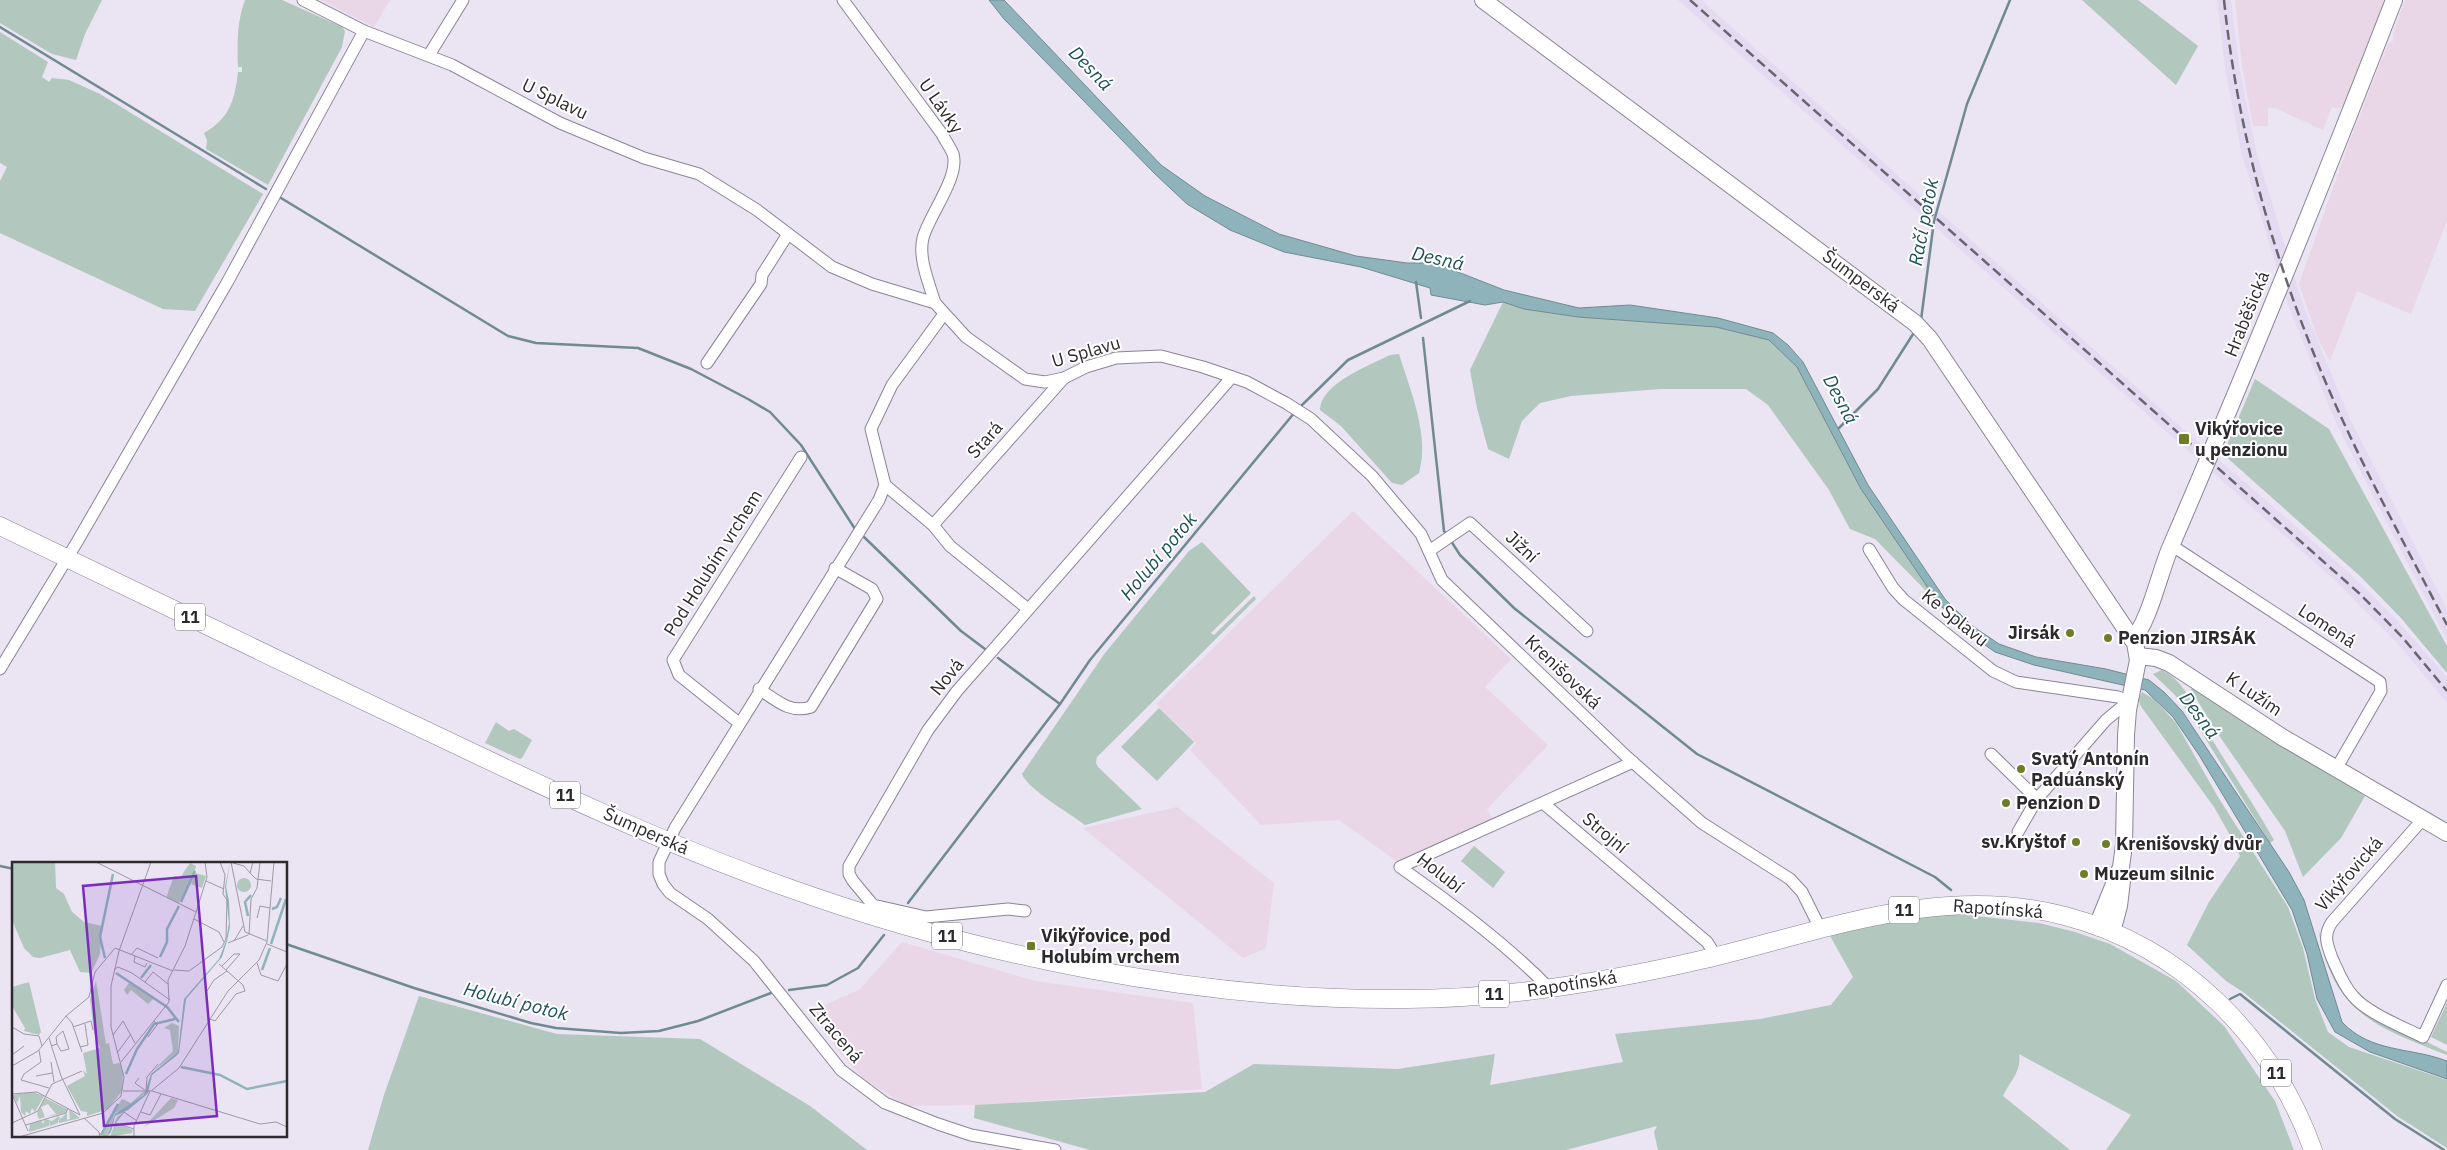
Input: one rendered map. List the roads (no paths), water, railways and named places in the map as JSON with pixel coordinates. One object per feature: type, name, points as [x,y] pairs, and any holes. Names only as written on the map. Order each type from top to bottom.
[{"type":"main road","name":"11","points":[[0,526],[68,559]]},
{"type":"main road","name":"Šumperská","points":[[68,559],[379,708],[667,841],[785,887],[893,922]]},
{"type":"main road","name":"Rapotínská","points":[[893,922],[1000,950],[1077,967],[1269,993],[1403,1000],[1477,996],[1549,988],[1638,974],[1716,956],[1820,928],[1902,911],[1970,905],[2028,909],[2066,916],[2104,929],[2156,954],[2183,972],[2223,1007],[2251,1036],[2275,1071],[2296,1107],[2313,1150]]},
{"type":"street","name":"U Splavu","points":[[303,0],[364,31],[429,55],[560,123],[644,158],[699,174],[756,210],[832,267],[872,284],[935,303],[966,337],[1026,379],[1045,382],[1064,378],[1086,367],[1116,358],[1161,356],[1203,366],[1247,382],[1306,416]]},
{"type":"street","points":[[429,55],[463,0]]},
{"type":"street","name":"U Lávky","points":[[843,0],[942,134],[953,156],[952,171],[923,238],[926,270],[935,303]]},
{"type":"street","name":"Šumperská","points":[[1484,0],[1918,326],[2075,552],[2132,639],[2137,664]]},
{"type":"street","name":"Hraběšická","points":[[2132,639],[2144,623],[2171,545],[2252,358],[2394,0]]},
{"type":"street","points":[[0,669],[68,559],[228,281],[275,191],[364,31]]},
{"type":"street","points":[[708,363],[761,284],[762,275],[788,234]]},
{"type":"street","points":[[667,841],[759,689],[879,500],[884,485],[871,429],[892,385],[944,314]]},
{"type":"street","name":"Nová","points":[[1025,911],[1008,909],[919,917],[873,905],[848,874],[852,859],[928,730],[957,691],[1232,377]]},
{"type":"street","name":"Stará","points":[[933,525],[1064,378]]},
{"type":"street","name":"Krenišovská","points":[[1306,416],[1372,476],[1421,534],[1442,580],[1633,762],[1702,823],[1790,879],[1802,892],[1820,928]]},
{"type":"street","name":"Pod Holubím vrchem","points":[[738,723],[679,676],[673,660],[801,458]]},
{"type":"street","points":[[884,485],[933,525],[950,546],[1028,610]]},
{"type":"street","name":"Jižní","points":[[1429,551],[1470,523],[1587,632]]},
{"type":"street","name":"Lomená","points":[[2171,545],[2380,682],[2381,691],[2340,772]]},
{"type":"street","name":"Ke Splavu","points":[[1869,549],[1892,588],[1904,600],[1993,671],[2016,682],[2130,696]]},
{"type":"street","points":[[759,689],[791,709],[802,710],[811,706],[877,599],[872,589],[835,568]]},
{"type":"street","name":"K Lužím","points":[[2137,664],[2156,658],[2169,663],[2340,772]]},
{"type":"street","points":[[2104,929],[2119,906],[2124,845],[2124,770],[2130,696],[2137,664]]},
{"type":"street","points":[[2018,832],[2037,799],[2106,720],[2130,696]]},
{"type":"street","points":[[1991,754],[2037,799]]},
{"type":"street","name":"Strojní","points":[[1633,762],[1543,803],[1707,942],[1716,956]]},
{"type":"street","points":[[2340,772],[2447,833]]},
{"type":"street","name":"Holubí","points":[[1543,803],[1400,867],[1443,898],[1525,963],[1549,988]]},
{"type":"street","name":"Vikýřovická","points":[[2422,819],[2332,922],[2327,930],[2326,942],[2340,976],[2354,998],[2365,1007],[2423,1038],[2447,986]]},
{"type":"street","name":"Ztracená","points":[[667,841],[660,856],[658,868],[661,880],[667,890],[725,933],[754,961],[842,1070],[886,1103],[938,1124],[971,1136],[1055,1150]]},
{"type":"water","points":[[989,0],[1004,0],[1161,165],[1205,196],[1279,234],[1356,256],[1407,263],[1435,263],[1504,290],[1579,308],[1630,305],[1718,318],[1773,333],[1788,345],[1803,362],[1868,485],[1945,599],[1971,625],[1999,644],[2036,657],[2106,669],[2149,680],[2164,692],[2182,711],[2289,872],[2304,900],[2342,1022],[2353,1032],[2378,1044],[2447,1061],[2447,1079],[2370,1052],[2335,1032],[2317,999],[2307,954],[2292,910],[2199,755],[2173,717],[2145,690],[2034,665],[1995,652],[1965,631],[1939,604],[1861,489],[1797,367],[1769,340],[1716,327],[1578,317],[1524,309],[1503,302],[1485,305],[1431,295],[1430,288],[1361,267],[1284,252],[1230,230],[1187,204],[1154,173],[1004,19]]},
{"type":"waterway","name":"Račí potok","points":[[1921,320],[1934,221],[1967,104],[2010,0]]},
{"type":"waterway","points":[[0,27],[266,189]]},
{"type":"waterway","points":[[281,198],[508,336],[536,343],[638,348],[691,369],[748,399],[770,412],[801,445],[855,529]]},
{"type":"waterway","points":[[1416,282],[1421,318]]},
{"type":"waterway","name":"Holubí potok","points":[[1299,408],[1348,360],[1470,301]]},
{"type":"waterway","name":"Račí potok","points":[[1839,428],[1878,389],[1915,331]]},
{"type":"waterway","points":[[1423,338],[1444,531],[1447,535]]},
{"type":"waterway","name":"Holubí potok","points":[[908,903],[1060,704],[1090,660],[1295,412]]},
{"type":"waterway","points":[[864,537],[961,631],[985,649]]},
{"type":"waterway","points":[[1451,541],[1460,555],[1514,608],[1697,754],[1935,877],[1951,890]]},
{"type":"waterway","points":[[998,658],[1060,704]]},
{"type":"waterway","name":"Holubí potok","points":[[0,866],[12,869]]},
{"type":"waterway","name":"Holubí potok","points":[[789,990],[827,985],[858,968],[884,935]]},
{"type":"waterway","name":"Holubí potok","points":[[288,945],[414,988],[531,1023],[556,1028],[621,1033],[659,1031],[698,1021],[771,993]]},
{"type":"waterway","points":[[2230,999],[2240,994],[2395,1119],[2444,1150]]},
{"type":"railway","points":[[1690,0],[2360,594],[2403,638],[2447,691]]},
{"type":"railway","points":[[2224,0],[2237,93],[2247,140],[2258,185],[2285,276],[2318,364],[2347,431],[2447,625]]},
{"type":"place","name":"Vikýřovice u penzionu","points":[[2184,439]]},
{"type":"place","name":"Jirsák","points":[[2070,633]]},
{"type":"place","name":"Penzion JIRSÁK","points":[[2108,638]]},
{"type":"place","name":"Svatý Antonín Paduánský","points":[[2021,769]]},
{"type":"place","name":"Penzion D","points":[[2006,803]]},
{"type":"place","name":"sv.Kryštof","points":[[2076,842]]},
{"type":"place","name":"Krenišovský dvůr","points":[[2106,844]]},
{"type":"place","name":"Muzeum silnic","points":[[2084,874]]},
{"type":"place","name":"Vikýřovice, pod Holubím vrchem","points":[[1031,946]]},
{"type":"water label","name":"Desná","points":[[1091,68]]},
{"type":"water label","name":"Desná","points":[[1438,258]]},
{"type":"water label","name":"Desná","points":[[1841,399]]},
{"type":"water label","name":"Desná","points":[[2200,715]]}]
